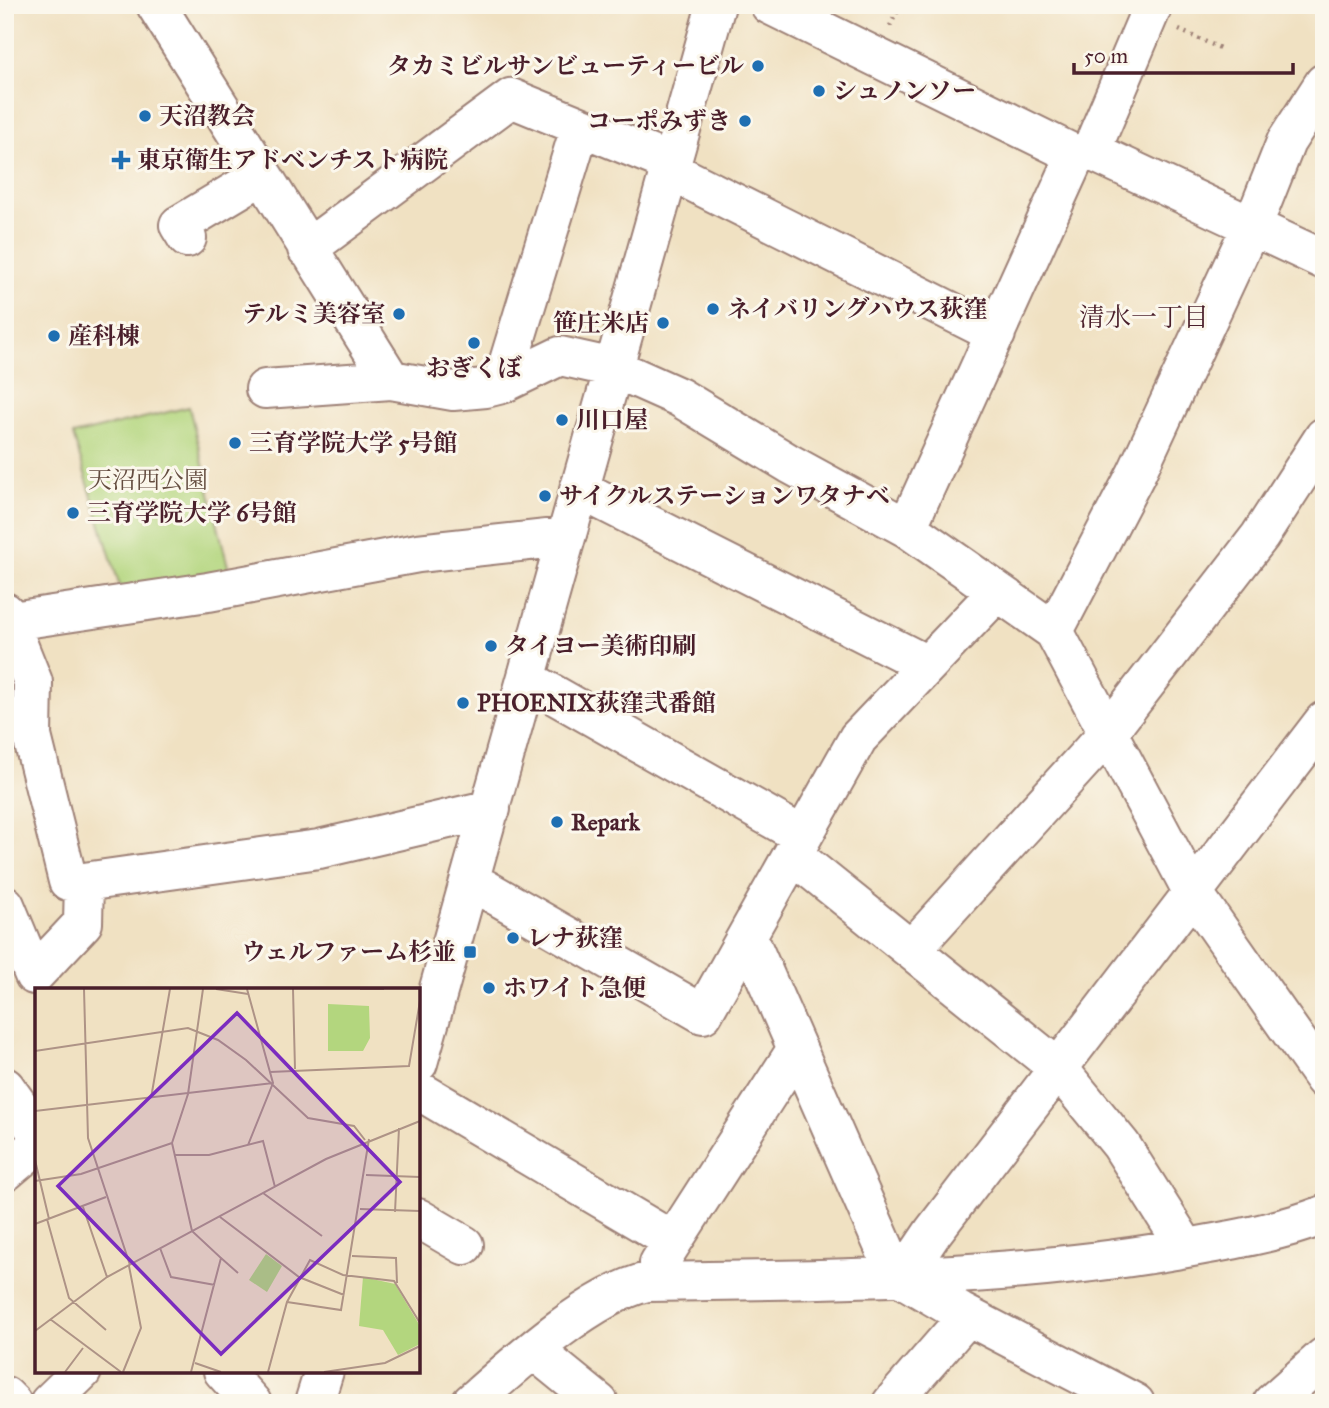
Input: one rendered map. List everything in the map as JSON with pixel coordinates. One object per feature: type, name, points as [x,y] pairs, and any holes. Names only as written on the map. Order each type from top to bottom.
[{"type":"street","points":[[156,5],[391,380]]},
{"type":"street","points":[[420,1056],[716,5]]},
{"type":"street","points":[[769,5],[1083,153],[1324,260]]},
{"type":"street","points":[[908,528],[996,334],[1017,281],[1083,153],[1141,12]]},
{"type":"street","points":[[1055,631],[1136,474],[1251,227],[1286,142],[1324,83]]},
{"type":"street","points":[[307,249],[511,98],[656,157],[671,171],[996,334]]},
{"type":"street","points":[[502,384],[580,128]]},
{"type":"street","points":[[187,238],[178,225],[261,176]]},
{"type":"street","points":[[265,389],[391,380],[453,391],[502,384],[560,356],[614,368],[679,397],[790,464],[908,528],[1055,631],[1192,891],[1324,1079]]},
{"type":"street","points":[[911,950],[1107,734],[1259,536],[1324,438]]},
{"type":"street","points":[[579,489],[927,665]]},
{"type":"street","points":[[491,809],[319,849],[84,882],[68,881],[19,741],[33,682],[6,618],[208,592],[418,553],[565,537]]},
{"type":"street","points":[[471,881],[703,1014],[858,738],[997,592]]},
{"type":"street","points":[[528,680],[798,846],[911,950],[1058,1068],[1121,1145],[1186,1248]]},
{"type":"street","points":[[902,1278],[933,1232],[1192,891],[1323,725]]},
{"type":"street","points":[[5,905],[34,975],[83,923],[84,882]]},
{"type":"street","points":[[748,937],[887,1254],[902,1278],[960,1312],[1133,1402]]},
{"type":"street","points":[[647,1282],[796,1050]]},
{"type":"street","points":[[5,1087],[35,1129]]},
{"type":"street","points":[[420,1091],[673,1241]]},
{"type":"street","points":[[5,1172],[35,1147]]},
{"type":"street","points":[[471,1403],[534,1350],[623,1288],[647,1282],[902,1278],[1101,1263],[1297,1226],[1324,1216]]},
{"type":"street","points":[[420,1219],[464,1244]]},
{"type":"street","points":[[892,1403],[959,1326],[960,1312]]},
{"type":"street","points":[[534,1350],[599,1403]]},
{"type":"street","points":[[1272,1403],[1324,1357]]},
{"type":"street","points":[[50,1403],[80,1373]]},
{"type":"street","points":[[225,1373],[252,1403]]},
{"type":"street","points":[[314,1403],[323,1373]]},
{"type":"street","points":[[5,1395],[12,1403]]},
{"type":"path","points":[[1141,12],[1220,48]]},
{"type":"green space","name":"天沼西公園","points":[[189,407],[231,579],[123,597],[73,435]]},
{"type":"place","name":"タカミビルサンビューティービル","points":[[758,66]]},
{"type":"place","name":"シュノンソー","points":[[819,91]]},
{"type":"place","name":"天沼教会","points":[[145,116]]},
{"type":"place","name":"コーポみずき","points":[[745,121]]},
{"type":"place","name":"東京衛生アドベンチスト病院","points":[[121,160]]},
{"type":"place","name":"ネイバリングハウス荻窪","points":[[713,309]]},
{"type":"place","name":"テルミ美容室","points":[[399,314]]},
{"type":"place","name":"笹庄米店","points":[[663,323]]},
{"type":"place","name":"産科棟","points":[[54,336]]},
{"type":"place","name":"おぎくぼ","points":[[474,343]]},
{"type":"place","name":"川口屋","points":[[562,420]]},
{"type":"place","name":"三育学院大学 5号館","points":[[235,443]]},
{"type":"place","name":"サイクルステーションワタナベ","points":[[545,496]]},
{"type":"place","name":"三育学院大学 6号館","points":[[73,513]]},
{"type":"place","name":"タイヨー美術印刷","points":[[491,646]]},
{"type":"place","name":"PHOENIX荻窪弐番館","points":[[463,703]]},
{"type":"place","name":"Repark","points":[[557,822]]},
{"type":"place","name":"レナ荻窪","points":[[513,938]]},
{"type":"place","name":"ウェルファーム杉並","points":[[470,952]]},
{"type":"place","name":"ホワイト急便","points":[[489,988]]},
{"type":"district","name":"清水一丁目","points":[[1144,317]]}]
